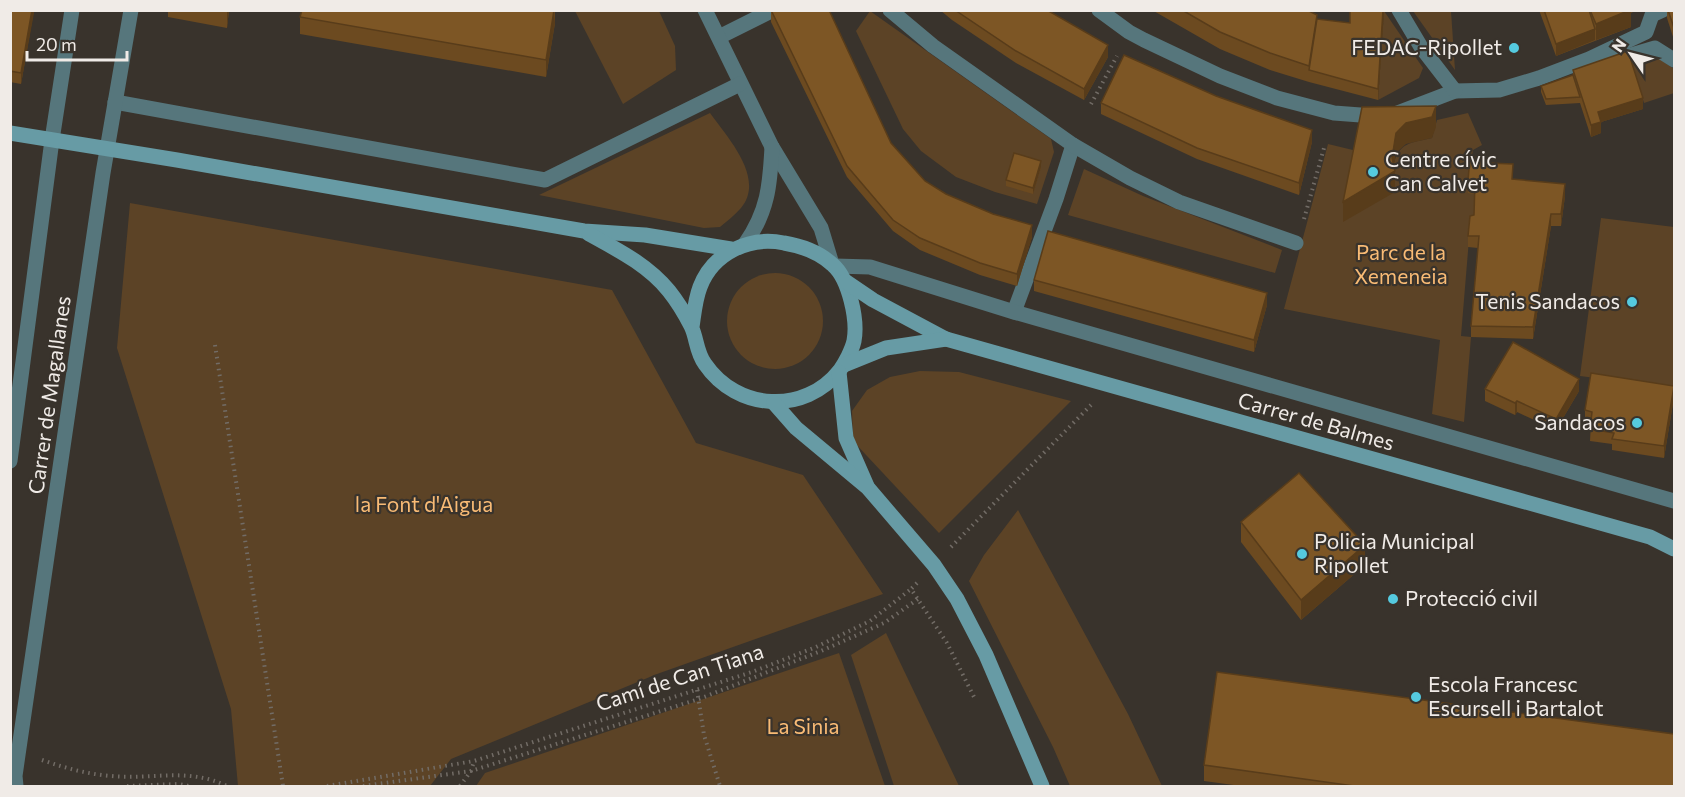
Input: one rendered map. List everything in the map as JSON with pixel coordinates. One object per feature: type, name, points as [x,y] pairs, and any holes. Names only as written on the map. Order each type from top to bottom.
[{"type":"main road","points":[[10,133],[584,231],[645,235],[738,246],[777,241],[802,246],[833,265],[845,281],[873,300],[945,339]]},
{"type":"main road","points":[[584,231],[654,274],[671,293],[692,327],[697,349],[705,365],[726,387],[750,399],[774,403],[790,402],[807,397],[822,388],[841,368],[854,342],[854,320],[845,281]]},
{"type":"main road","points":[[692,327],[700,286],[713,265],[738,246]]},
{"type":"main road","points":[[841,368],[886,348],[945,339]]},
{"type":"main road","name":"Carrer de Balmes","points":[[945,339],[1650,537],[1674,549]]},
{"type":"main road","points":[[841,368],[846,438],[868,488]]},
{"type":"main road","points":[[774,403],[796,428],[868,488],[934,565],[957,599],[986,655],[1042,786]]},
{"type":"main road","points":[[1650,537],[1674,538]]},
{"type":"street","name":"Carrer de Magallanes","points":[[10,461],[52,140],[72,10]]},
{"type":"street","name":"Carrer de Magallanes","points":[[16,786],[18,755],[107,150],[131,10]]},
{"type":"street","points":[[705,10],[772,147],[821,228],[833,265],[870,267],[1014,312],[1674,501]]},
{"type":"street","points":[[719,37],[773,10]]},
{"type":"street","points":[[890,10],[933,46],[1073,145],[1130,178],[1179,202],[1296,243]]},
{"type":"street","points":[[1099,10],[1129,32],[1220,76],[1277,98],[1334,113],[1387,117],[1455,91],[1499,90],[1589,59],[1646,32],[1652,15],[1663,10]]},
{"type":"street","points":[[1399,10],[1421,46],[1455,91]]},
{"type":"street","points":[[1589,59],[1593,65],[1655,48],[1674,60]]},
{"type":"street","points":[[115,102],[545,180],[740,84]]},
{"type":"street","points":[[1014,312],[1056,200],[1073,145]]},
{"type":"street","points":[[738,246],[757,226],[765,206],[770,184],[772,147]]},
{"type":"path","points":[[1091,104],[1117,56]]},
{"type":"path","points":[[1304,220],[1324,148]]},
{"type":"path","points":[[215,345],[283,786]]},
{"type":"path","name":"Camí de Can Tiana","points":[[327,786],[474,761],[752,672],[816,647],[870,621],[911,590],[1091,405],[1098,382]]},
{"type":"path","points":[[911,590],[947,643],[976,700]]},
{"type":"path","points":[[363,786],[471,771],[699,699],[821,651],[884,623],[918,599]]},
{"type":"path","points":[[697,690],[704,735],[720,786]]},
{"type":"path","points":[[37,758],[67,769],[112,776],[183,774],[227,786]]},
{"type":"path","points":[[460,786],[471,771],[474,761]]},
{"type":"path","points":[[127,786],[179,784],[189,786]]},
{"type":"green space","points":[[575,11],[659,11],[675,46],[676,70],[623,104]]},
{"type":"green space","points":[[870,11],[1051,139],[1054,152],[1037,204],[995,192],[956,177],[921,151],[903,129],[856,31]]},
{"type":"green space","points":[[1384,11],[1423,68],[1419,78],[1378,100]]},
{"type":"green space","points":[[1413,11],[1451,11],[1455,70]]},
{"type":"green space","points":[[1654,55],[1674,69],[1674,93],[1644,103],[1639,86],[1635,87],[1628,63]]},
{"type":"green space","points":[[710,113],[741,158],[747,171],[749,184],[748,196],[741,208],[720,227],[704,228],[539,195]]},
{"type":"green space","name":"Parc de la Xemeneia","points":[[1468,113],[1482,145],[1473,150],[1470,168],[1475,194],[1474,227],[1470,227],[1461,336],[1471,337],[1464,422],[1432,414],[1440,340],[1284,309],[1328,144],[1357,151],[1393,166],[1395,158],[1406,145],[1432,138],[1437,120]]},
{"type":"green space","points":[[1084,169],[1143,196],[1282,250],[1275,273],[1068,215]]},
{"type":"green space","name":"la Font d'Aigua","points":[[130,203],[612,290],[696,443],[803,475],[883,594],[657,674],[451,759],[430,786],[238,786],[231,709],[117,348]]},
{"type":"green space","name":"Tenis Sandacos","points":[[1601,218],[1674,227],[1674,388],[1580,376]]},
{"type":"green space","points":[[766,273],[784,273],[802,281],[815,294],[823,312],[820,340],[802,361],[784,369],[766,369],[748,361],[735,348],[727,330],[727,312],[735,294],[748,281]]},
{"type":"green space","points":[[920,371],[959,372],[1071,401],[939,533],[853,441],[852,411],[867,390],[890,377]]},
{"type":"green space","points":[[1018,510],[1128,714],[1162,786],[1070,786],[1053,747],[969,581],[984,555]]},
{"type":"green space","points":[[886,633],[959,786],[894,786],[851,655]]},
{"type":"green space","name":"La Sinia","points":[[839,653],[885,786],[476,786],[485,773]]},
{"type":"building","points":[[10,10],[32,10],[21,73],[10,71]]},
{"type":"building","points":[[302,10],[554,10],[546,60],[300,17]]},
{"type":"building","points":[[771,10],[829,10],[891,143],[925,181],[946,194],[993,214],[1032,225],[1017,274],[980,263],[920,238],[893,220],[847,166]]},
{"type":"building","points":[[955,10],[1047,10],[1108,45],[1084,89],[1016,51]]},
{"type":"building","points":[[1182,10],[1307,10],[1317,15],[1309,66],[1220,32]]},
{"type":"building","points":[[1350,10],[1383,10],[1378,89],[1309,70],[1317,19],[1350,23]]},
{"type":"building","points":[[1544,10],[1589,10],[1595,29],[1556,44]]},
{"type":"building","points":[[1590,10],[1630,10],[1596,24]]},
{"type":"building","points":[[1668,10],[1674,10],[1674,28]]},
{"type":"building","points":[[1628,51],[1643,98],[1598,112],[1601,122],[1591,125],[1573,70]]},
{"type":"building","points":[[1124,55],[1216,96],[1312,130],[1299,183],[1197,148],[1101,103]]},
{"type":"building","points":[[1573,75],[1580,97],[1546,99],[1541,86]]},
{"type":"building","points":[[1436,106],[1432,117],[1406,123],[1396,133],[1392,158],[1395,171],[1343,202],[1362,107]]},
{"type":"building","points":[[1014,153],[1041,161],[1033,188],[1006,180]]},
{"type":"building","points":[[1470,157],[1489,158],[1488,163],[1513,164],[1512,179],[1565,184],[1561,214],[1551,214],[1533,327],[1471,326],[1479,236],[1468,236],[1470,216],[1474,215],[1475,182],[1468,181]]},
{"type":"building","points":[[1048,231],[1267,293],[1254,340],[1034,280]]},
{"type":"building","points":[[1513,342],[1579,379],[1556,419],[1485,389]]},
{"type":"building","points":[[1591,373],[1674,386],[1664,446],[1612,439],[1614,433],[1590,429],[1592,412],[1585,410]]},
{"type":"building","name":"Policia Municipal Ripollet","points":[[1299,473],[1365,545],[1301,600],[1241,522]]},
{"type":"building","points":[[1217,672],[1674,734],[1674,786],[1354,786],[1204,765]]},
{"type":"place","name":"FEDAC-Ripollet","points":[[1514,48]]},
{"type":"place","name":"Centre cívic Can Calvet","points":[[1373,172]]},
{"type":"place","name":"Tenis Sandacos","points":[[1632,302]]},
{"type":"place","name":"Sandacos","points":[[1637,423]]},
{"type":"place","name":"Policia Municipal Ripollet","points":[[1302,554]]},
{"type":"place","name":"Protecció civil","points":[[1393,599]]},
{"type":"place","name":"Escola Francesc Escursell i Bartalot","points":[[1416,697]]}]
